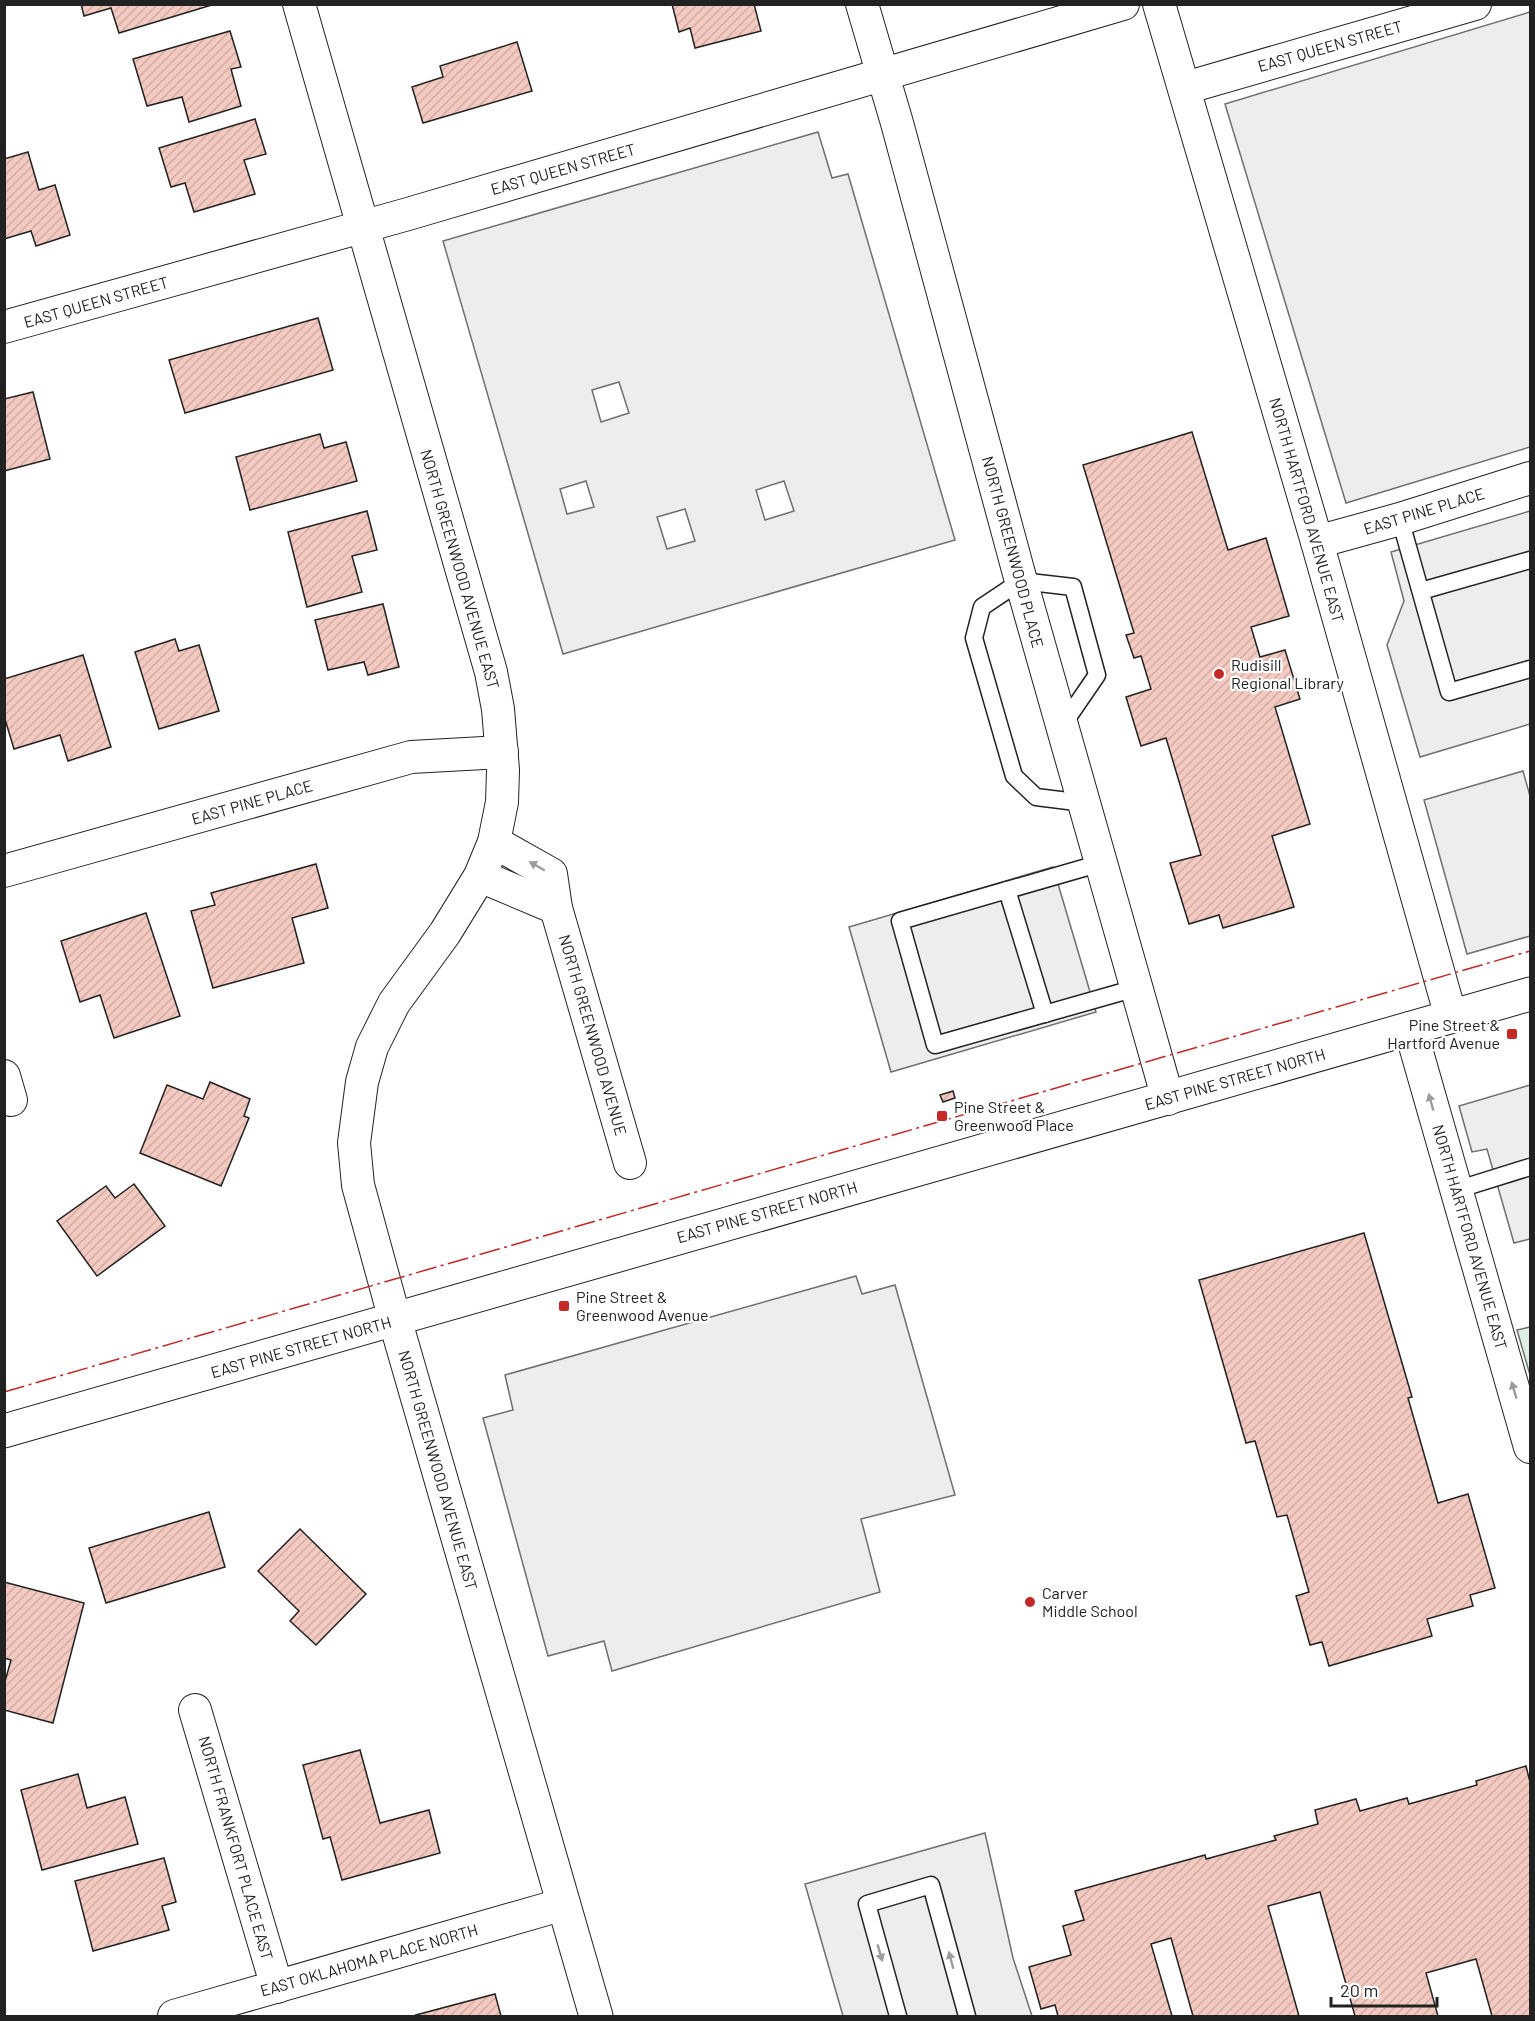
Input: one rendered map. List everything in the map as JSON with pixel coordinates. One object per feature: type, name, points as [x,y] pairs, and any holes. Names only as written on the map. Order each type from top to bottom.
[{"type":"main road","name":"EAST PINE STREET NORTH","points":[[4,1431],[1530,994]]},
{"type":"main road","name":"NORTH GREENWOOD AVENUE EAST","points":[[395,1320],[596,2016]]},
{"type":"street","name":"NORTH GREENWOOD AVENUE EAST","points":[[299,4],[490,672],[498,709],[502,752],[502,801],[494,842],[480,876],[445,933],[394,1003],[372,1047],[362,1082],[354,1143],[358,1185],[395,1320]]},
{"type":"street","name":"NORTH GREENWOOD PLACE","points":[[861,4],[900,134],[1021,581],[1168,1099]]},
{"type":"street","name":"NORTH HARTFORD AVENUE EAST","points":[[1159,4],[1317,543],[1451,1017]]},
{"type":"street","name":"EAST QUEEN STREET","points":[[1185,88],[1475,4]]},
{"type":"street","name":"EAST QUEEN STREET","points":[[4,327],[363,227],[1122,5]]},
{"type":"street","name":"EAST PINE PLACE","points":[[1317,543],[1530,478]]},
{"type":"street","name":"EAST PINE PLACE","points":[[4,871],[411,757],[502,752]]},
{"type":"street","name":"NORTH GREENWOOD AVENUE","points":[[494,842],[551,874],[556,908],[630,1162]]},
{"type":"street","points":[[480,876],[556,908]]},
{"type":"street","name":"NORTH HARTFORD AVENUE EAST","points":[[1410,1028],[1530,1447]]},
{"type":"street","name":"NORTH FRANKFORT PLACE EAST","points":[[195,1710],[277,1987]]},
{"type":"street","name":"EAST OKLAHOMA PLACE NORTH","points":[[174,2016],[564,1904]]},
{"type":"lane","points":[[1400,519],[1449,692],[1530,669]]},
{"type":"lane","points":[[1421,591],[1530,560]]},
{"type":"lane","points":[[1062,726],[1097,675],[1073,587],[1021,581],[982,607],[974,638],[1014,776],[1036,797],[1084,803]]},
{"type":"lane","points":[[1101,863],[900,921],[935,1045],[1136,988]]},
{"type":"lane","points":[[1007,890],[1045,1014]]},
{"type":"lane","points":[[1456,1190],[1530,1167]]},
{"type":"lane","points":[[898,2016],[867,1904],[931,1885],[967,2016]]},
{"type":"green space","points":[[1530,1327],[1530,1375],[1517,1330]]},
{"type":"shaded area","points":[[1530,12],[1530,447],[1346,503],[1225,104]]},
{"type":"shaded area","points":[[818,132],[832,178],[848,174],[955,540],[563,654],[443,241]],"holes":[[[619,382],[629,413],[601,422],[592,390]],[[586,481],[594,507],[567,514],[560,489]],[[784,481],[794,511],[765,520],[756,490]],[[685,509],[695,541],[667,549],[657,517]]]},
{"type":"shaded area","name":"Rudisill Regional Library","points":[[1530,511],[1530,724],[1420,757],[1387,645],[1404,601],[1391,552]]},
{"type":"shaded area","points":[[1523,771],[1530,796],[1530,936],[1467,954],[1424,800]]},
{"type":"shaded area","points":[[1053,867],[1096,1012],[891,1072],[849,927]]},
{"type":"shaded area","points":[[1530,1085],[1530,1239],[1514,1243],[1487,1149],[1472,1152],[1459,1106]]},
{"type":"shaded area","points":[[856,1276],[862,1294],[895,1285],[955,1495],[861,1519],[880,1592],[612,1671],[604,1641],[548,1656],[483,1418],[513,1410],[505,1375]]},
{"type":"shaded area","points":[[985,1833],[1013,1958],[1032,2016],[843,2016],[805,1884]]},
{"type":"building","points":[[81,4],[215,4],[119,33],[111,8],[84,16]]},
{"type":"building","points":[[672,4],[754,4],[761,31],[695,48],[690,28],[679,32]]},
{"type":"building","points":[[230,31],[241,67],[231,69],[241,106],[189,122],[182,97],[147,106],[133,59]]},
{"type":"building","points":[[517,42],[532,91],[423,123],[412,87],[443,77],[440,66]]},
{"type":"building","points":[[255,119],[266,154],[244,160],[255,194],[194,212],[185,183],[171,187],[159,148]]},
{"type":"building","points":[[28,152],[39,190],[55,185],[70,235],[36,246],[31,231],[4,239],[4,159]]},
{"type":"building","points":[[318,318],[333,370],[185,413],[169,360]]},
{"type":"building","points":[[33,392],[50,459],[4,471],[4,399]]},
{"type":"building","name":"Rudisill Regional Library","points":[[1192,432],[1228,550],[1266,538],[1289,616],[1251,627],[1260,657],[1285,650],[1300,699],[1275,707],[1310,824],[1272,836],[1294,907],[1223,928],[1219,915],[1189,924],[1170,863],[1201,855],[1166,738],[1141,746],[1126,697],[1151,689],[1141,656],[1134,658],[1126,635],[1134,633],[1083,465]]},
{"type":"building","points":[[320,434],[324,448],[346,442],[357,481],[250,510],[236,457]]},
{"type":"building","points":[[367,511],[377,550],[352,556],[362,592],[307,607],[288,532]]},
{"type":"building","points":[[383,604],[399,667],[368,675],[364,662],[328,670],[315,620]]},
{"type":"building","points":[[175,639],[179,651],[199,645],[219,711],[159,729],[135,652]]},
{"type":"building","points":[[83,655],[111,747],[68,761],[60,735],[14,749],[4,716],[4,679]]},
{"type":"building","points":[[316,864],[328,908],[292,918],[304,963],[213,988],[191,911],[215,905],[211,893]]},
{"type":"building","points":[[146,913],[180,1016],[114,1038],[100,995],[80,1002],[61,941]]},
{"type":"building","points":[[210,1082],[250,1099],[244,1116],[249,1118],[221,1186],[140,1153],[167,1085],[203,1099]]},
{"type":"building","points":[[953,1091],[955,1098],[943,1102],[940,1095]]},
{"type":"building","points":[[134,1184],[165,1226],[97,1276],[57,1221],[106,1186],[115,1198]]},
{"type":"building","points":[[1364,1233],[1412,1397],[1408,1398],[1438,1503],[1468,1494],[1495,1588],[1470,1595],[1473,1606],[1427,1619],[1432,1636],[1329,1666],[1322,1642],[1310,1645],[1296,1596],[1309,1592],[1287,1515],[1277,1517],[1255,1441],[1246,1443],[1199,1280]]},
{"type":"building","points":[[209,1512],[225,1567],[106,1603],[89,1548]]},
{"type":"building","points":[[300,1529],[366,1594],[316,1645],[290,1621],[299,1611],[258,1571]]},
{"type":"building","points":[[4,1582],[84,1603],[53,1723],[4,1710],[4,1685],[11,1660],[4,1658]]},
{"type":"building","points":[[360,1750],[380,1823],[429,1810],[440,1853],[342,1880],[330,1837],[323,1839],[303,1765]]},
{"type":"building","points":[[1526,1766],[1530,1782],[1530,2016],[1492,2016],[1476,1959],[1426,1973],[1438,2016],[1355,2016],[1320,1892],[1268,1906],[1299,2016],[1193,2016],[1171,1938],[1151,1944],[1172,2016],[1058,2016],[1055,2005],[1041,2009],[1029,1967],[1071,1955],[1063,1926],[1084,1920],[1075,1891],[1205,1855],[1206,1859],[1276,1840],[1274,1836],[1318,1824],[1315,1810],[1356,1799],[1360,1811],[1407,1798],[1409,1804],[1477,1785],[1476,1781]]},
{"type":"building","points":[[78,1774],[87,1808],[125,1797],[138,1844],[42,1870],[21,1790]]},
{"type":"building","points":[[164,1858],[176,1902],[162,1906],[169,1930],[93,1951],[75,1881]]},
{"type":"building","points":[[495,1994],[501,2016],[416,2015]]},
{"type":"power","points":[[4,1392],[1530,951]]},
{"type":"place","name":"Rudisill Regional Library","points":[[1219,674]]},
{"type":"place","name":"Pine Street & Hartford Avenue","points":[[1512,1034]]},
{"type":"place","name":"Pine Street & Greenwood Place","points":[[942,1116]]},
{"type":"place","name":"Pine Street & Greenwood Avenue","points":[[564,1306]]},
{"type":"place","name":"Carver Middle School","points":[[1030,1602]]}]
